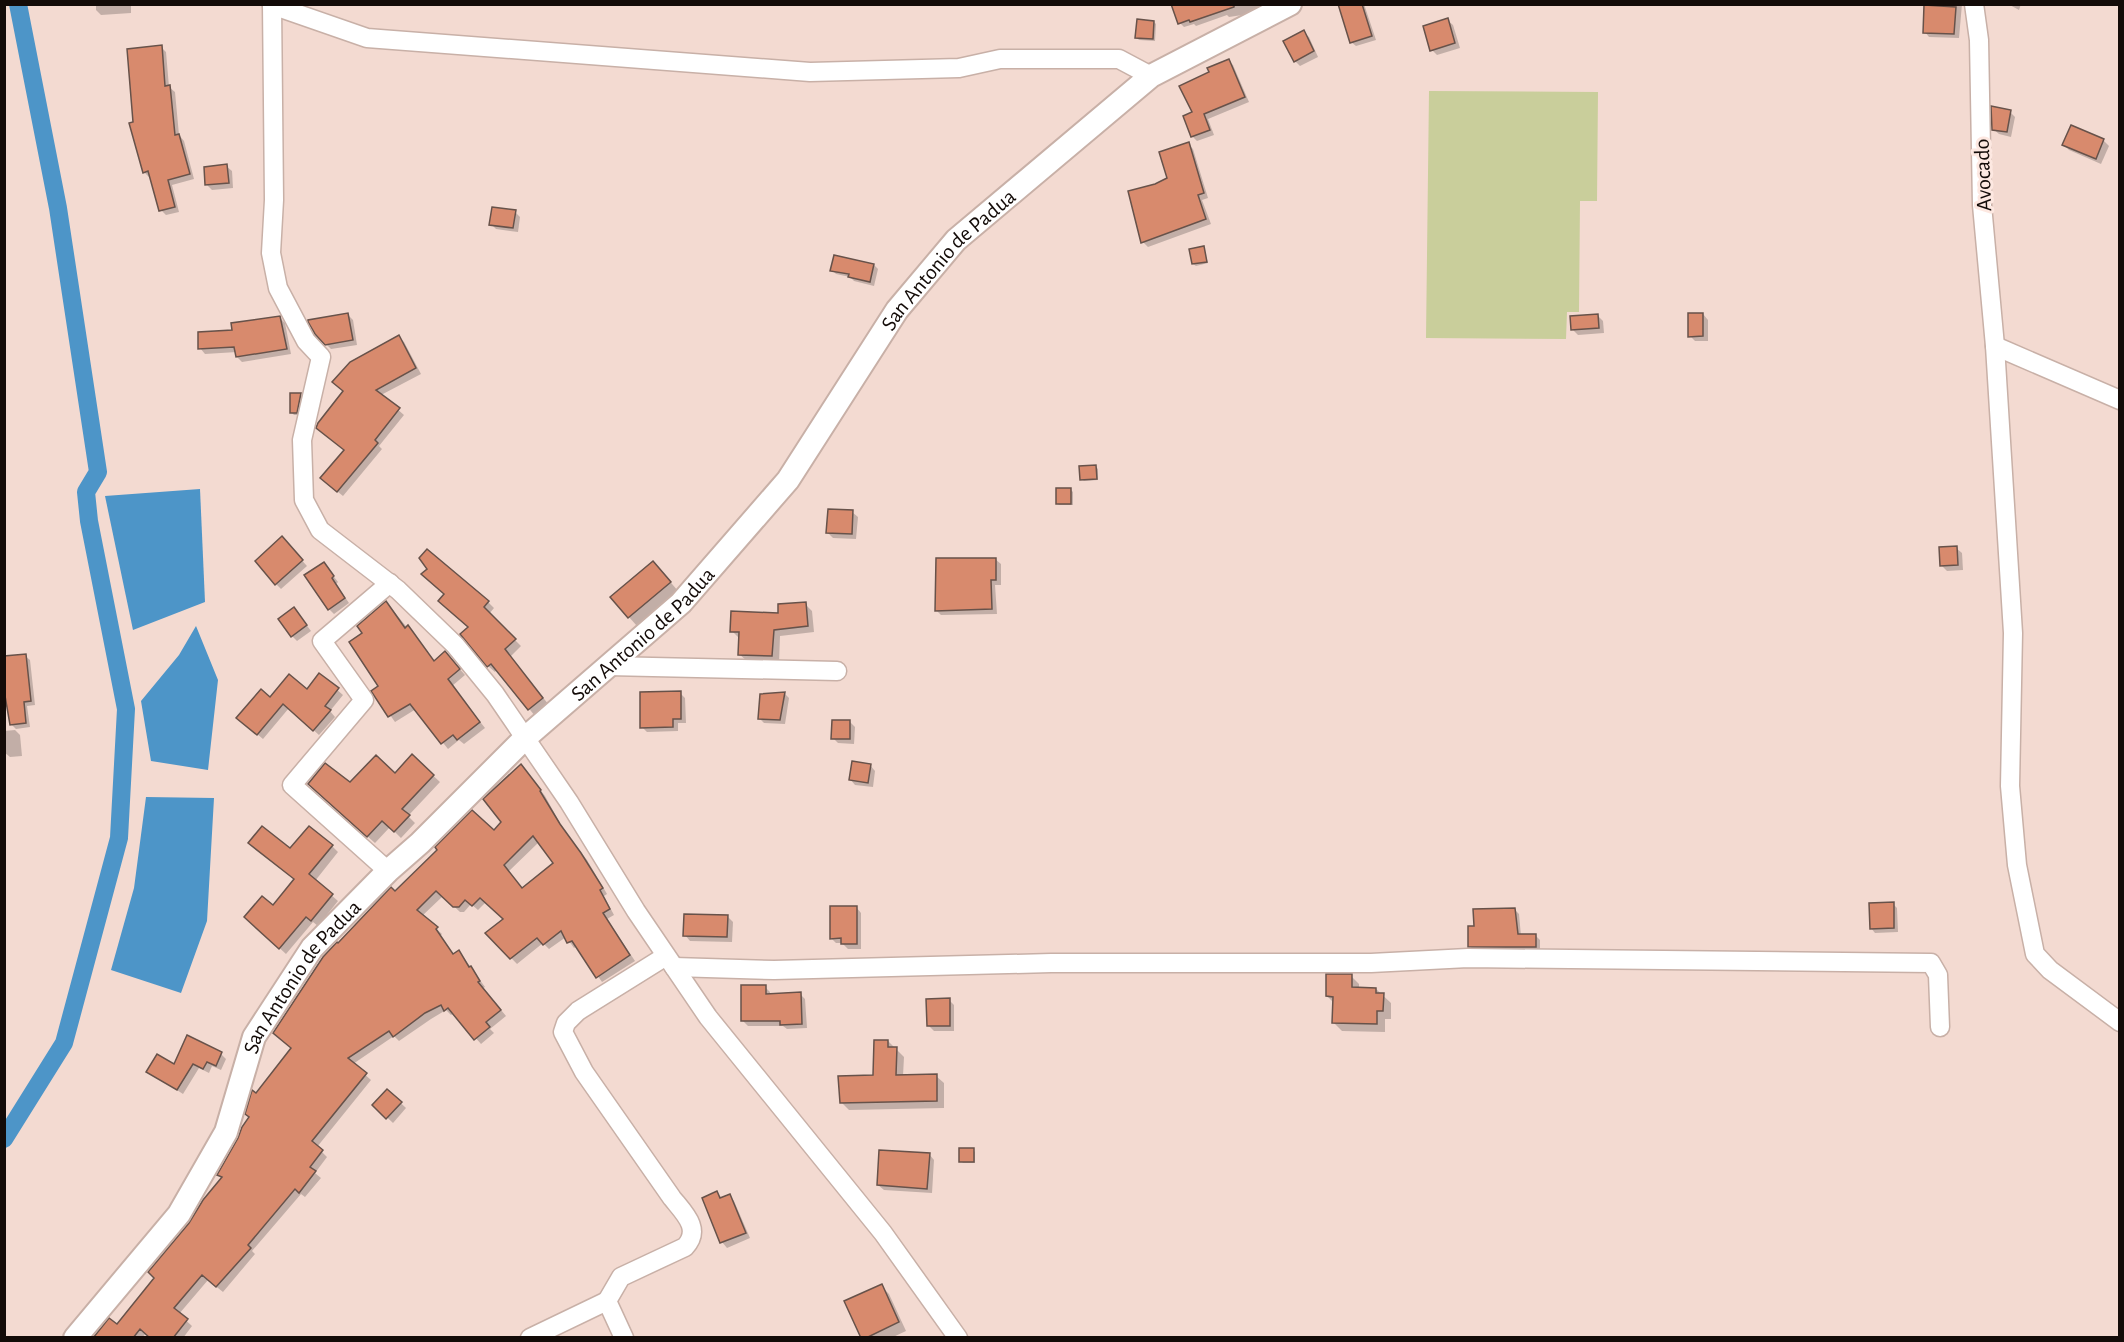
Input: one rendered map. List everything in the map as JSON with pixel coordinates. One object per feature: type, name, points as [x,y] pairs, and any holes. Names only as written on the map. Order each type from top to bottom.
[{"type":"street","name":"San Antonio de Padua","points":[[75,1338],[179,1214],[226,1132],[254,1037],[312,948],[524,739],[681,603],[788,480],[897,310],[956,240],[1150,76],[1290,4]]},
{"type":"street","name":"Avocado","points":[[1974,4],[1979,40],[1982,205],[1995,346],[2013,633],[2010,786],[2017,865],[2035,954],[2050,970],[2120,1022]]},
{"type":"street","points":[[958,1338],[883,1233],[708,1017],[636,911],[569,802],[495,694],[455,645],[390,583],[320,530],[304,500],[302,440],[321,357],[306,341],[278,288],[271,253],[274,200],[272,5],[367,38],[810,72],[959,68],[1000,59],[1119,59],[1150,76]]},
{"type":"street","points":[[1995,346],[2120,400]]},
{"type":"street","points":[[388,871],[292,785],[364,700],[322,641],[390,583]]},
{"type":"street","points":[[608,666],[837,671]]},
{"type":"street","points":[[530,1338],[606,1301],[621,1276],[685,1247],[691,1240],[694,1231],[688,1217],[672,1198],[584,1072],[563,1032],[566,1023],[578,1011],[670,961],[774,970],[1051,963],[1371,963],[1468,958],[1931,963],[1938,975],[1940,1027]]},
{"type":"street","points":[[606,1301],[624,1338]]},
{"type":"green space","points":[[1429,91],[1598,92],[1597,201],[1580,201],[1579,312],[1567,312],[1566,339],[1426,338]]},
{"type":"water","points":[[200,489],[205,602],[133,630],[105,496]]},
{"type":"water","points":[[196,626],[218,680],[208,770],[151,761],[141,701],[179,655]]},
{"type":"water","points":[[146,797],[214,798],[207,921],[181,993],[111,970],[134,888]]},
{"type":"building","points":[[1171,4],[1234,4],[1234,7],[1178,24]]},
{"type":"building","points":[[1338,4],[1362,4],[1372,36],[1350,43]]},
{"type":"building","points":[[1924,5],[1956,7],[1954,34],[1923,33]]},
{"type":"building","points":[[1448,18],[1455,43],[1430,51],[1423,26]]},
{"type":"building","points":[[1137,19],[1154,21],[1153,39],[1135,38]]},
{"type":"building","points":[[1304,30],[1314,51],[1294,62],[1283,41]]},
{"type":"building","points":[[162,45],[165,86],[170,85],[175,135],[179,134],[190,174],[168,180],[175,207],[159,211],[148,171],[143,173],[129,123],[133,122],[127,49]]},
{"type":"building","points":[[1229,59],[1245,97],[1204,114],[1210,130],[1191,137],[1183,116],[1192,112],[1179,86],[1209,72],[1207,68]]},
{"type":"building","points":[[1991,106],[2011,110],[2007,132],[1992,130]]},
{"type":"building","points":[[2071,125],[2104,139],[2096,159],[2062,145]]},
{"type":"building","points":[[1189,142],[1204,193],[1198,195],[1206,219],[1141,243],[1128,191],[1155,184],[1167,178],[1159,152]]},
{"type":"building","points":[[227,164],[229,183],[205,185],[204,167]]},
{"type":"building","points":[[492,207],[516,210],[513,228],[489,225]]},
{"type":"building","points":[[1204,246],[1207,262],[1192,264],[1189,249]]},
{"type":"building","points":[[834,255],[874,264],[870,282],[848,277],[849,274],[830,271]]},
{"type":"building","points":[[348,313],[353,340],[325,345],[308,322],[308,320]]},
{"type":"building","points":[[1688,313],[1703,313],[1703,336],[1688,337]]},
{"type":"building","points":[[1598,314],[1599,328],[1571,330],[1570,316]]},
{"type":"building","points":[[280,316],[287,349],[236,357],[234,347],[198,349],[198,332],[232,330],[231,323]]},
{"type":"building","points":[[399,335],[416,368],[376,390],[400,408],[375,440],[378,443],[337,492],[320,478],[344,450],[316,428],[343,391],[332,382],[350,362]]},
{"type":"building","points":[[290,393],[301,393],[297,413],[290,413]]},
{"type":"building","points":[[1096,465],[1097,479],[1080,480],[1079,466]]},
{"type":"building","points":[[1056,488],[1071,488],[1071,504],[1056,504]]},
{"type":"building","points":[[828,509],[853,510],[852,534],[826,533]]},
{"type":"building","points":[[282,536],[303,560],[275,585],[255,561]]},
{"type":"building","points":[[1957,546],[1958,565],[1940,566],[1939,547]]},
{"type":"building","points":[[427,549],[489,601],[484,607],[516,639],[505,649],[543,698],[528,710],[491,664],[487,667],[460,634],[468,627],[438,601],[444,594],[421,574],[427,569],[419,558]]},
{"type":"building","points":[[936,558],[996,558],[996,580],[991,580],[992,609],[935,611]]},
{"type":"building","points":[[653,561],[671,582],[628,618],[610,597]]},
{"type":"building","points":[[324,562],[345,598],[328,610],[304,575]]},
{"type":"building","points":[[386,601],[405,628],[408,625],[434,661],[445,651],[460,669],[448,679],[480,722],[457,740],[453,735],[441,744],[410,704],[388,717],[371,691],[378,686],[349,642],[362,633],[357,626]]},
{"type":"building","points":[[806,602],[808,626],[774,630],[772,656],[738,655],[739,632],[730,632],[731,611],[778,613],[778,604]]},
{"type":"building","points":[[294,607],[307,625],[291,637],[278,619]]},
{"type":"building","points":[[26,654],[31,701],[24,702],[26,723],[10,725],[4,690],[4,656]]},
{"type":"building","points":[[319,673],[339,688],[325,706],[331,710],[313,731],[283,704],[257,735],[236,718],[261,689],[270,697],[289,674],[307,689]]},
{"type":"building","points":[[681,691],[681,719],[673,719],[673,727],[640,728],[640,692]]},
{"type":"building","points":[[785,692],[780,720],[758,719],[760,694]]},
{"type":"building","points":[[832,720],[850,720],[850,739],[831,739]]},
{"type":"building","points":[[412,754],[434,775],[402,809],[410,815],[394,832],[382,821],[367,837],[308,784],[325,763],[350,782],[376,755],[395,773]]},
{"type":"building","points":[[852,761],[871,764],[868,783],[849,780]]},
{"type":"building","points":[[521,764],[541,790],[560,824],[603,888],[600,890],[610,909],[603,913],[630,955],[596,978],[572,941],[567,943],[561,931],[543,945],[537,938],[510,959],[485,933],[503,919],[480,898],[472,906],[465,900],[459,907],[453,907],[436,891],[417,910],[438,927],[436,929],[453,954],[459,950],[480,981],[478,982],[501,1010],[486,1022],[490,1027],[474,1040],[448,1008],[444,1011],[441,1005],[425,1013],[393,1037],[389,1031],[348,1058],[367,1073],[312,1141],[323,1150],[310,1167],[316,1171],[299,1193],[295,1189],[248,1245],[251,1248],[216,1287],[202,1275],[174,1308],[188,1319],[173,1338],[150,1338],[140,1329],[133,1338],[93,1338],[109,1318],[117,1324],[154,1278],[148,1272],[189,1223],[203,1200],[222,1177],[217,1175],[249,1117],[245,1114],[252,1090],[256,1093],[291,1048],[273,1033],[323,957],[391,887],[395,891],[437,850],[435,847],[472,810],[494,830],[501,822],[483,799]],"holes":[[[533,836],[553,863],[522,888],[504,865]]]},
{"type":"building","points":[[262,826],[290,848],[309,826],[333,845],[309,874],[333,894],[311,921],[306,917],[279,949],[244,917],[262,896],[273,905],[294,879],[248,843]]},
{"type":"building","points":[[1894,902],[1894,928],[1870,929],[1869,903]]},
{"type":"building","points":[[830,906],[857,906],[857,944],[841,944],[841,938],[830,939]]},
{"type":"building","points":[[1515,908],[1518,934],[1536,934],[1536,947],[1468,947],[1468,926],[1474,926],[1473,909]]},
{"type":"building","points":[[684,914],[728,915],[727,937],[683,936]]},
{"type":"building","points":[[1326,974],[1352,974],[1352,987],[1376,988],[1376,993],[1384,993],[1383,1011],[1377,1011],[1377,1024],[1332,1023],[1333,997],[1326,996]]},
{"type":"building","points":[[741,985],[766,985],[766,994],[801,992],[802,1024],[780,1025],[780,1021],[741,1021]]},
{"type":"building","points":[[950,998],[950,1026],[927,1026],[926,999]]},
{"type":"building","points":[[187,1035],[222,1052],[216,1066],[207,1062],[203,1069],[193,1064],[177,1090],[146,1072],[157,1054],[174,1064]]},
{"type":"building","points":[[874,1040],[888,1040],[888,1047],[897,1047],[896,1075],[937,1074],[937,1101],[840,1103],[838,1076],[873,1075]]},
{"type":"building","points":[[387,1089],[402,1102],[386,1119],[372,1105]]},
{"type":"building","points":[[959,1148],[974,1148],[974,1162],[959,1162]]},
{"type":"building","points":[[879,1150],[930,1153],[927,1189],[877,1185]]},
{"type":"building","points":[[717,1191],[720,1198],[730,1194],[746,1233],[720,1243],[702,1198]]},
{"type":"building","points":[[882,1284],[899,1322],[866,1338],[861,1338],[844,1301]]},
{"type":"waterway","points":[[4,1139],[64,1043],[119,838],[126,709],[89,521],[86,492],[98,472],[58,208],[18,4]]}]
